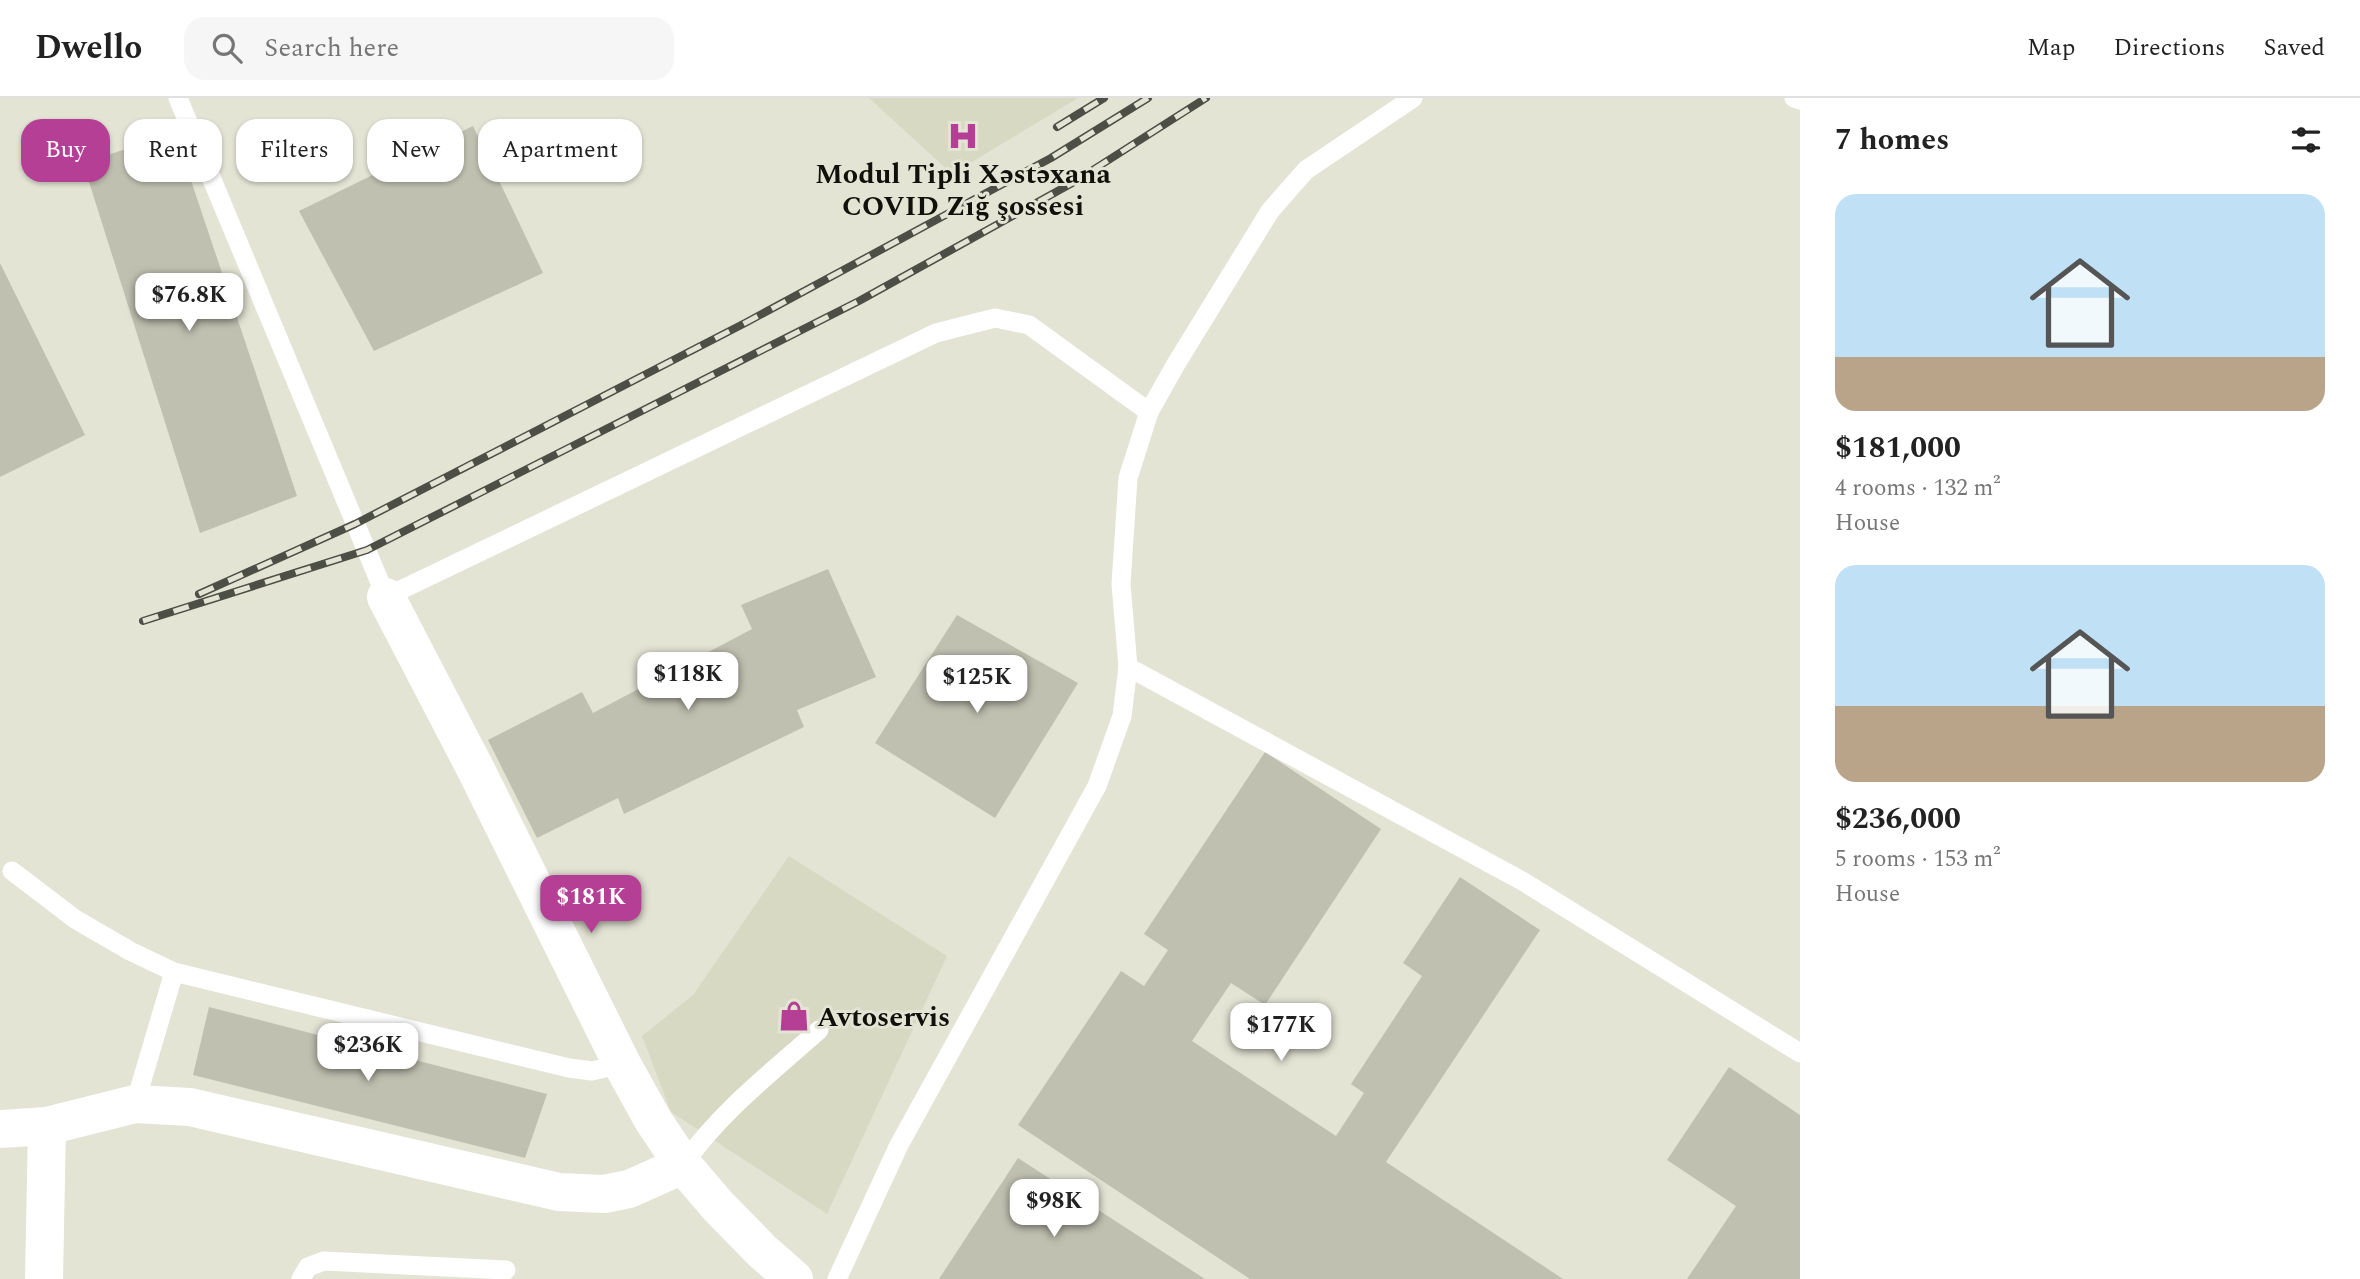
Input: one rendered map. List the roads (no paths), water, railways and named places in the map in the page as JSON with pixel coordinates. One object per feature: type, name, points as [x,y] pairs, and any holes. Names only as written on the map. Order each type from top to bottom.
[{"type":"street","points":[[386,597],[475,768],[622,1064],[653,1120],[683,1165],[718,1206],[794,1279]]},
{"type":"street","points":[[0,1129],[47,1126],[135,1104],[190,1107],[559,1192],[604,1194],[629,1189],[683,1165]]},
{"type":"street","points":[[44,1279],[47,1126]]},
{"type":"lane","points":[[178,98],[386,597],[936,333],[995,318],[1029,325],[1149,412]]},
{"type":"lane","points":[[838,1279],[898,1145],[1097,786],[1122,716],[1128,667],[1121,584],[1128,478],[1149,412],[1270,211],[1306,170],[1413,98]]},
{"type":"lane","points":[[1794,98],[1800,100]]},
{"type":"lane","points":[[1128,667],[1524,882],[1800,1053]]},
{"type":"lane","points":[[12,871],[75,919],[130,951],[174,972],[569,1068],[592,1071],[622,1064]]},
{"type":"lane","points":[[135,1104],[174,972]]},
{"type":"lane","points":[[683,1165],[722,1117],[820,1030]]},
{"type":"lane","points":[[301,1279],[308,1267],[324,1261],[506,1270]]},
{"type":"railway","points":[[1057,127],[1104,98]]},
{"type":"railway","points":[[199,594],[355,524],[747,322],[1051,158],[1148,98]]},
{"type":"railway","points":[[143,621],[367,550],[859,301],[1074,182],[1206,98]]},
{"type":"place","name":"Modul Tipli Xəstəxana COVID Zığ şossesi","points":[[963,136]]},
{"type":"place","name":"Avtoservis","points":[[794,1016]]}]
